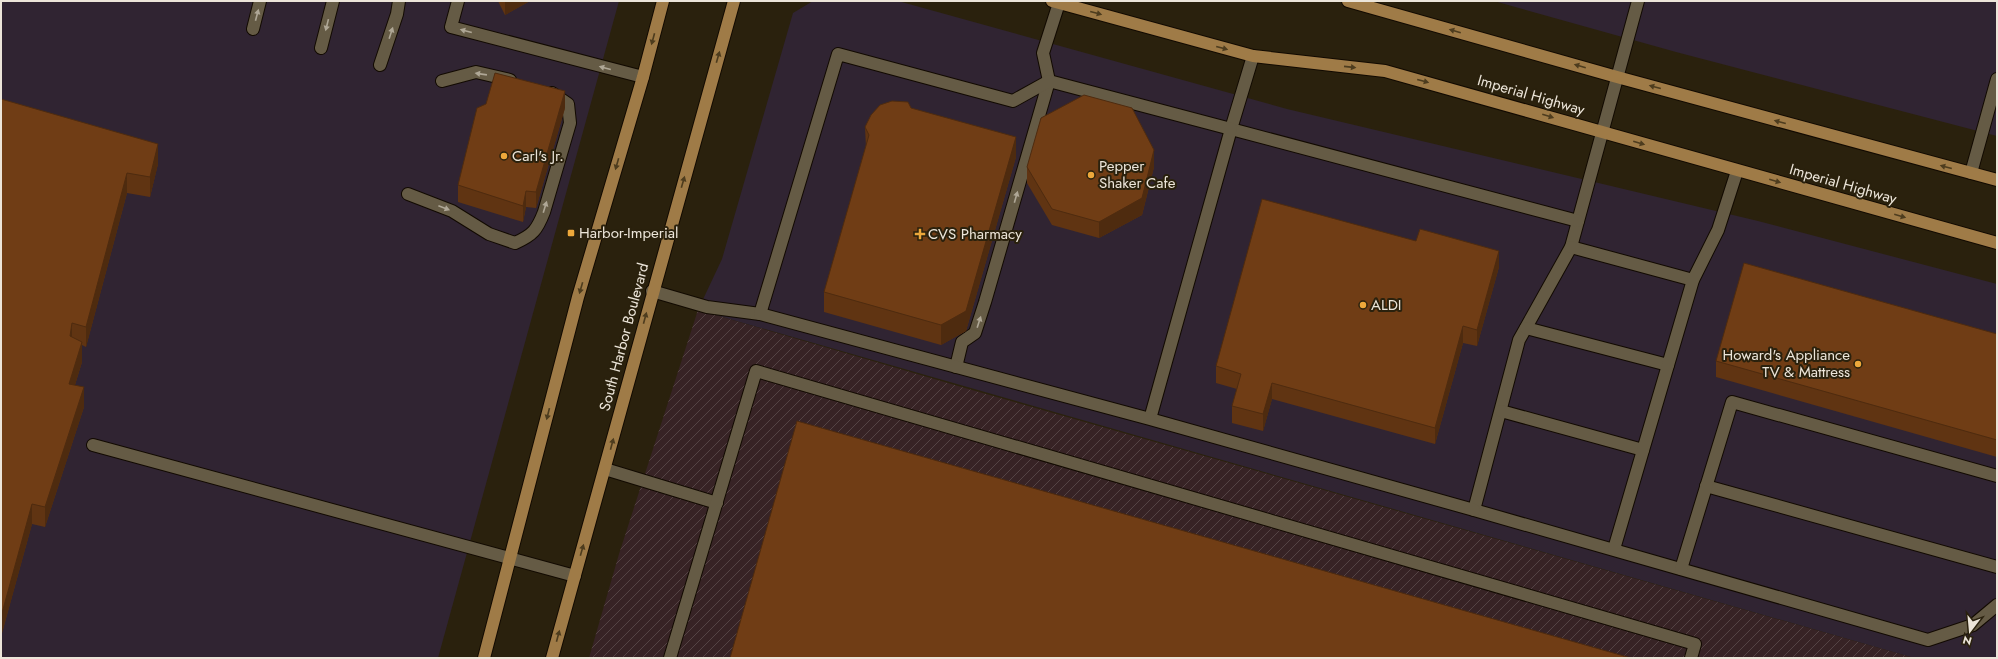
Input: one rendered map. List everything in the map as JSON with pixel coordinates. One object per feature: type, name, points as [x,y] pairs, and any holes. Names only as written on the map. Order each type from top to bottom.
[{"type":"main road","points":[[484,658],[578,297],[643,78],[663,1]]},
{"type":"main road","name":"South Harbor Boulevard","points":[[552,658],[605,469],[652,291],[734,1]]},
{"type":"main road","points":[[1348,1],[1617,77],[1997,180]]},
{"type":"main road","name":"Imperial Highway","points":[[1055,2],[1253,56],[1385,70],[1737,171],[1997,243]]},
{"type":"lane","points":[[253,29],[260,1]]},
{"type":"lane","points":[[321,48],[333,1]]},
{"type":"lane","points":[[380,64],[397,14],[399,1]]},
{"type":"lane","points":[[458,1],[451,27],[643,78]]},
{"type":"lane","points":[[1474,510],[1519,340],[1571,247],[1638,1]]},
{"type":"lane","points":[[956,367],[962,342],[975,332],[985,302],[1050,82],[1043,53],[1055,2]]},
{"type":"lane","points":[[760,314],[838,54],[1013,101],[1050,82],[1578,221]]},
{"type":"lane","points":[[1150,419],[1231,129],[1253,56]]},
{"type":"lane","points":[[442,81],[476,72],[522,83]]},
{"type":"lane","points":[[1971,174],[1997,79]]},
{"type":"lane","points":[[408,194],[452,211],[489,234],[502,239],[515,243],[530,237],[538,226],[544,212],[570,123],[568,104],[549,92],[542,90]]},
{"type":"lane","points":[[1614,550],[1693,280],[1718,230],[1737,171]]},
{"type":"lane","points":[[1571,247],[1693,280]]},
{"type":"lane","points":[[652,291],[707,307],[760,314],[1150,419],[1928,640],[1973,625],[1997,606]]},
{"type":"lane","points":[[1526,328],[1668,365]]},
{"type":"lane","points":[[670,658],[756,371],[1695,644],[1691,658]]},
{"type":"lane","points":[[1682,569],[1732,402],[1997,476]]},
{"type":"lane","points":[[1501,411],[1643,450]]},
{"type":"lane","points":[[93,445],[574,576]]},
{"type":"lane","points":[[605,469],[717,503]]},
{"type":"lane","points":[[1706,486],[1997,567]]},
{"type":"shaded area","points":[[1,1],[619,1],[438,658],[1,658]]},
{"type":"shaded area","points":[[813,1],[898,1],[1287,109],[1758,221],[1997,284],[1997,658],[1914,658],[698,310],[722,259],[793,13]]},
{"type":"shaded area","points":[[1494,1],[1997,1],[1997,136],[1676,52]]},
{"type":"shaded area","points":[[698,310],[965,388],[1914,658],[589,658],[619,554]]},
{"type":"building","points":[[495,73],[565,91],[536,192],[526,191],[523,206],[458,185],[477,108],[486,104]]},
{"type":"building","name":"Pepper Shaker Cafe","points":[[1084,95],[1132,108],[1154,150],[1142,198],[1099,222],[1052,209],[1027,167],[1041,118]]},
{"type":"building","points":[[1,99],[158,144],[150,177],[127,173],[86,327],[72,323],[70,336],[82,342],[69,384],[84,387],[45,507],[32,504],[2,613],[1,613]]},
{"type":"building","name":"CVS Pharmacy","points":[[892,101],[908,102],[911,108],[1016,137],[966,311],[941,325],[824,292],[869,135],[865,127],[871,115],[880,105]]},
{"type":"building","name":"ALDI","points":[[1262,199],[1416,241],[1420,229],[1499,251],[1477,330],[1463,326],[1435,428],[1272,383],[1263,414],[1232,406],[1241,374],[1216,366]]},
{"type":"building","name":"Howard's Appliance TV & Mattress","points":[[1744,263],[1997,334],[1997,440],[1716,361]]},
{"type":"building","points":[[797,421],[1631,658],[730,658]]},
{"type":"place","name":"Carl's Jr.","points":[[504,156]]},
{"type":"place","name":"Pepper Shaker Cafe","points":[[1091,175]]},
{"type":"place","name":"Harbor-Imperial","points":[[571,233]]},
{"type":"place","name":"CVS Pharmacy","points":[[920,234]]},
{"type":"place","name":"ALDI","points":[[1363,305]]},
{"type":"place","name":"Howard's Appliance TV & Mattress","points":[[1858,364]]}]
